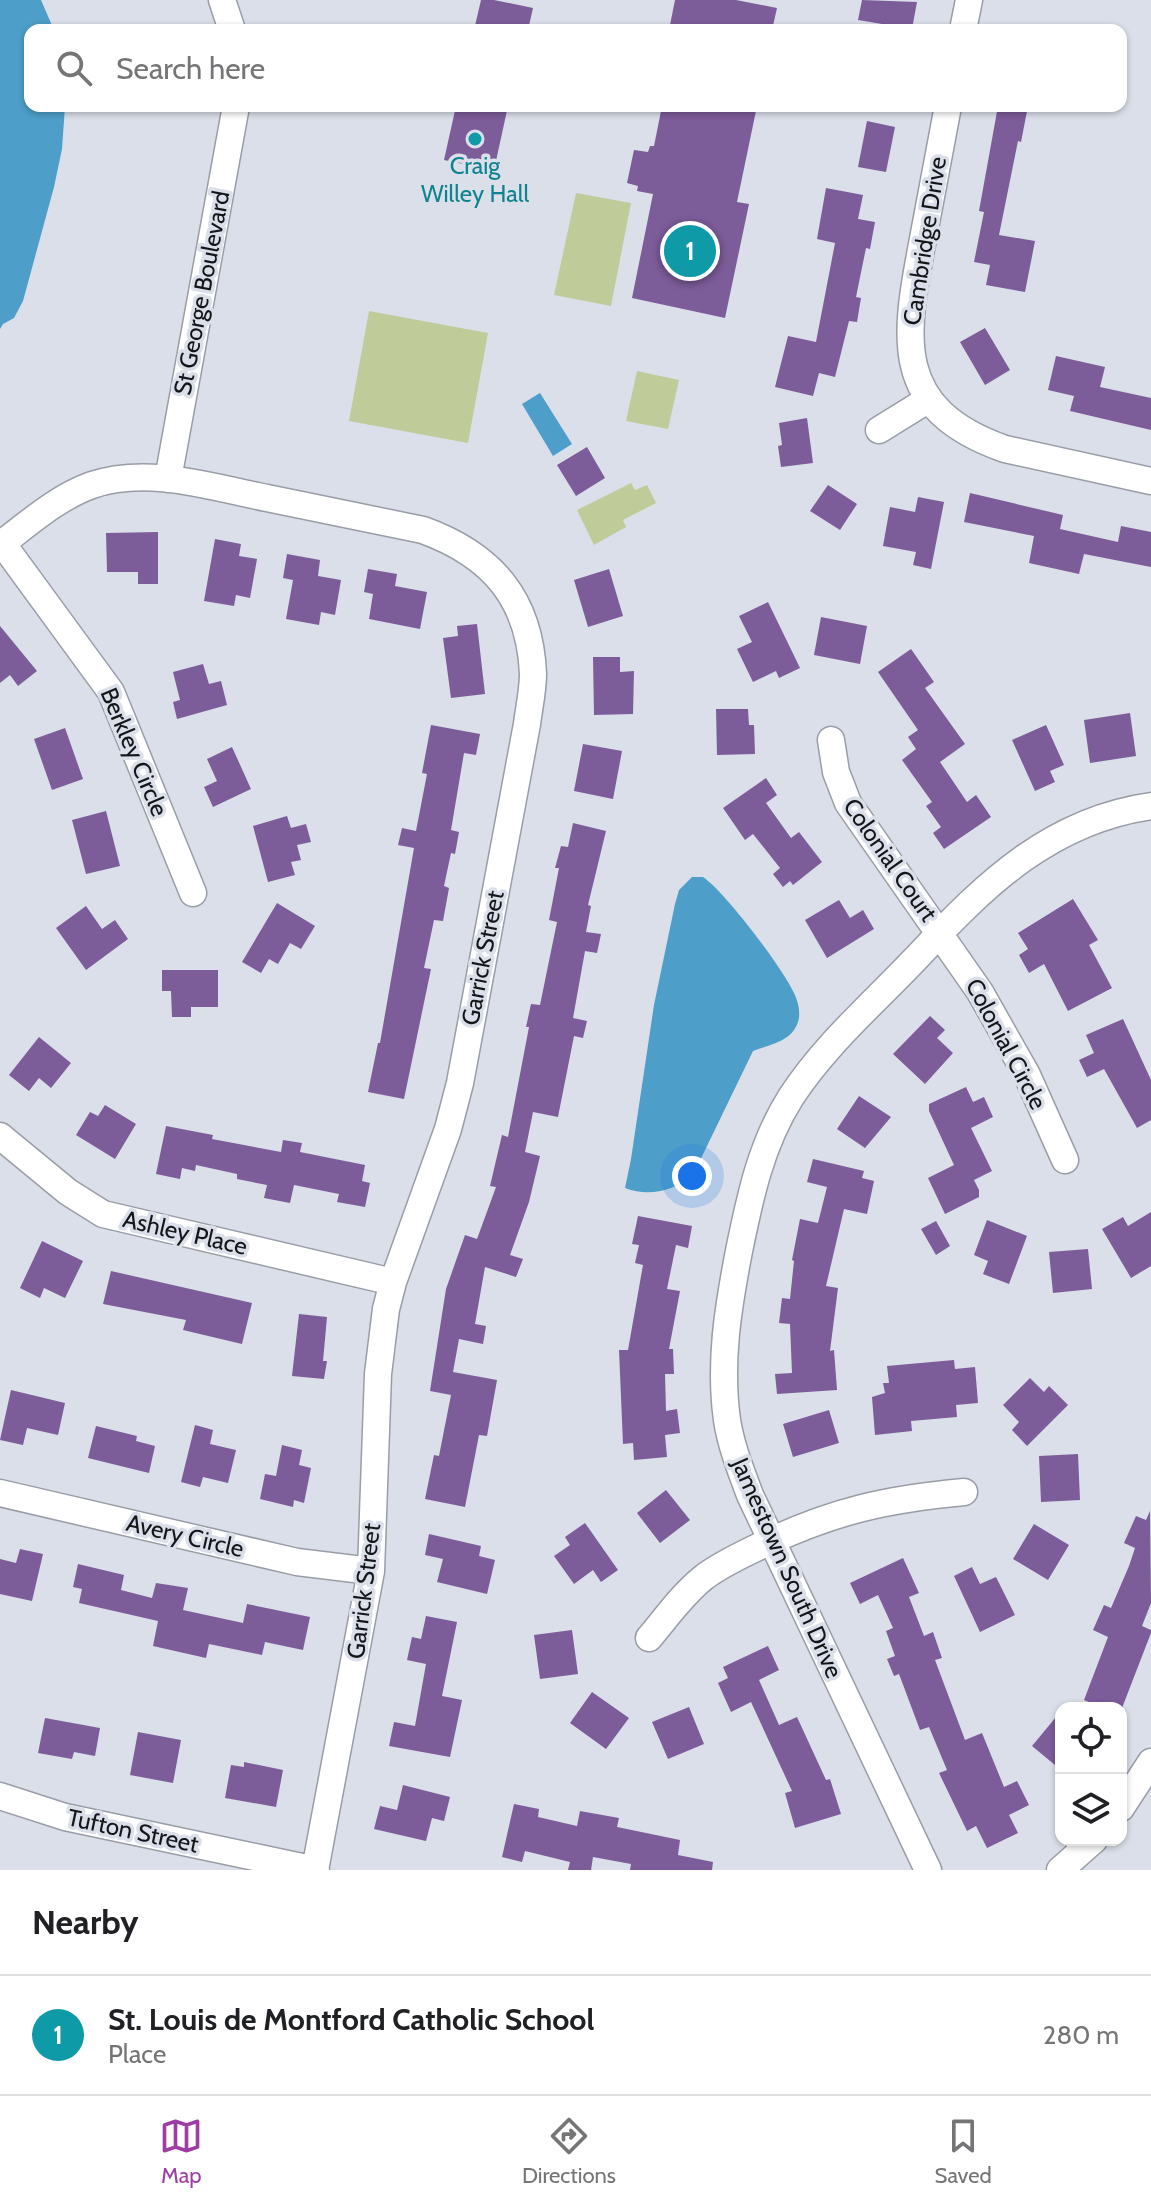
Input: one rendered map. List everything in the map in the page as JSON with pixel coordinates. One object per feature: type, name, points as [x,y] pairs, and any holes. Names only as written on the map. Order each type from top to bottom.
[{"type":"street","points":[[222,0],[230,24]]},
{"type":"street","points":[[964,24],[969,0]]},
{"type":"street","name":"St George Boulevard","points":[[168,479],[235,112]]},
{"type":"street","name":"Cambridge Drive","points":[[947,112],[909,318],[914,369],[929,399],[950,422],[982,442],[1151,481]]},
{"type":"street","points":[[879,430],[929,399]]},
{"type":"street","name":"Garrick Street","points":[[1,544],[55,504],[93,484],[128,478],[168,479],[423,530],[454,541],[474,554],[501,579],[517,607],[530,642],[533,677],[527,724],[460,1083],[448,1129],[393,1282],[379,1354],[371,1571],[316,1870]]},
{"type":"street","name":"Berkley Circle","points":[[1,544],[111,692],[193,893]]},
{"type":"street","name":"Colonial Court","points":[[831,740],[836,772],[848,803],[940,932]]},
{"type":"street","name":"Jamestown South Drive","points":[[928,1870],[750,1495],[732,1445],[724,1385],[725,1333],[730,1298],[755,1179],[791,1097],[813,1068],[940,932],[1023,857],[1081,826],[1151,806]]},
{"type":"street","name":"Colonial Circle","points":[[940,932],[997,1020],[1027,1075],[1065,1160]]},
{"type":"street","name":"Ashley Place","points":[[0,1136],[68,1192],[103,1214],[393,1282]]},
{"type":"street","points":[[649,1638],[700,1580],[772,1540],[881,1502],[964,1492]]},
{"type":"street","name":"Avery Circle","points":[[0,1493],[297,1562],[371,1571]]},
{"type":"street","points":[[1127,1799],[1151,1762]]},
{"type":"street","name":"Tufton Street","points":[[0,1796],[65,1817],[316,1870]]},
{"type":"street","points":[[1060,1870],[1087,1846]]},
{"type":"green space","points":[[576,193],[631,203],[611,306],[554,295]]},
{"type":"green space","points":[[369,311],[488,333],[468,443],[349,421]]},
{"type":"green space","points":[[637,371],[679,380],[668,429],[626,421]]},
{"type":"green space","points":[[631,483],[635,490],[647,485],[656,503],[623,520],[626,527],[594,545],[577,510]]},
{"type":"water","points":[[0,0],[41,0],[51,24],[24,24],[24,112],[65,112],[62,149],[23,301],[14,318],[0,329]]},
{"type":"water","points":[[540,393],[572,444],[553,456],[522,404]]},
{"type":"water","points":[[692,877],[703,877],[713,885],[752,931],[794,993],[799,1018],[791,1034],[753,1051],[692,1177],[660,1191],[634,1191],[625,1188],[654,1005],[679,890]]},
{"type":"building","points":[[481,0],[533,8],[529,24],[475,24]]},
{"type":"building","points":[[675,0],[736,0],[777,8],[773,24],[670,24]]},
{"type":"building","points":[[862,0],[917,2],[913,24],[858,20]]},
{"type":"building","name":"Craig Willey Hall","points":[[455,112],[507,112],[494,170],[444,160]]},
{"type":"building","points":[[661,112],[756,112],[737,202],[749,204],[725,318],[632,298],[653,194],[637,191],[638,186],[627,183],[634,150],[648,152],[650,146],[654,146]]},
{"type":"building","points":[[997,112],[1027,112],[999,235],[1035,241],[1025,292],[986,285],[990,265],[974,262],[984,212],[979,211]]},
{"type":"building","points":[[867,121],[895,127],[886,172],[858,167]]},
{"type":"building","points":[[826,188],[863,195],[858,219],[875,222],[856,297],[861,298],[857,322],[849,321],[835,377],[819,373],[813,396],[775,387],[788,336],[816,342],[835,243],[817,239]]},
{"type":"building","points":[[985,328],[1010,370],[985,385],[960,342]]},
{"type":"building","points":[[1056,356],[1105,367],[1100,387],[1151,398],[1151,430],[1070,411],[1074,396],[1048,390]]},
{"type":"building","points":[[807,418],[813,463],[781,467],[779,423]]},
{"type":"building","points":[[587,447],[605,478],[576,496],[557,465]]},
{"type":"building","points":[[828,485],[857,504],[840,530],[810,511]]},
{"type":"building","points":[[970,493],[1063,515],[1060,529],[1118,542],[1121,526],[1151,532],[1151,567],[1084,554],[1079,574],[1029,563],[1034,536],[964,522]]},
{"type":"building","points":[[918,497],[944,502],[931,569],[913,565],[916,552],[883,546],[890,507],[915,512]]},
{"type":"building","points":[[158,532],[158,584],[138,584],[138,572],[107,572],[106,533]]},
{"type":"building","points":[[215,539],[241,544],[239,556],[257,559],[250,598],[236,595],[234,606],[204,601]]},
{"type":"building","points":[[287,554],[320,560],[318,576],[341,580],[335,615],[321,612],[319,625],[286,619],[293,580],[283,578]]},
{"type":"building","points":[[368,569],[397,574],[395,586],[427,592],[420,629],[369,619],[373,594],[364,592]]},
{"type":"building","points":[[609,569],[623,616],[588,627],[574,580]]},
{"type":"building","points":[[768,602],[800,668],[779,678],[776,671],[753,682],[737,649],[752,642],[739,616]]},
{"type":"building","points":[[821,617],[867,626],[860,664],[814,655]]},
{"type":"building","points":[[477,624],[485,694],[451,698],[443,638],[458,636],[457,626]]},
{"type":"building","points":[[0,626],[37,671],[18,686],[10,675],[0,683]]},
{"type":"building","points":[[911,649],[934,682],[925,688],[965,744],[940,762],[967,802],[976,795],[991,817],[944,849],[933,833],[941,827],[926,806],[932,802],[902,760],[916,749],[908,737],[918,730],[878,672]]},
{"type":"building","points":[[593,657],[620,657],[620,672],[634,671],[633,714],[594,715]]},
{"type":"building","points":[[203,664],[209,684],[221,681],[227,705],[177,719],[173,702],[180,700],[173,672]]},
{"type":"building","points":[[716,709],[748,709],[749,725],[754,725],[755,754],[717,755]]},
{"type":"building","points":[[1130,713],[1136,756],[1090,763],[1084,720]]},
{"type":"building","points":[[431,725],[480,734],[476,755],[464,753],[451,830],[459,832],[444,886],[449,888],[443,921],[434,920],[424,968],[431,969],[404,1099],[368,1092],[380,1043],[414,848],[398,845],[402,828],[416,831],[427,774],[422,773]]},
{"type":"building","points":[[1046,725],[1064,765],[1050,771],[1055,782],[1035,791],[1012,740]]},
{"type":"building","points":[[65,728],[83,779],[52,790],[34,739]]},
{"type":"building","points":[[583,744],[622,751],[613,799],[574,791]]},
{"type":"building","points":[[232,747],[251,789],[213,807],[204,787],[217,781],[207,759]]},
{"type":"building","points":[[766,778],[777,795],[766,803],[791,838],[799,832],[822,862],[793,885],[790,881],[783,887],[773,874],[780,868],[753,834],[745,840],[723,808]]},
{"type":"building","points":[[106,811],[120,866],[86,874],[72,820]]},
{"type":"building","points":[[287,816],[291,828],[306,824],[311,842],[297,845],[301,860],[291,862],[295,875],[268,882],[253,826]]},
{"type":"building","points":[[573,823],[606,831],[588,905],[591,906],[586,932],[601,934],[597,953],[585,951],[573,1018],[587,1021],[583,1038],[574,1036],[558,1117],[533,1112],[525,1152],[540,1156],[529,1202],[510,1255],[523,1259],[516,1277],[485,1267],[475,1324],[486,1326],[483,1344],[459,1339],[453,1372],[497,1380],[487,1436],[479,1435],[465,1507],[425,1499],[434,1455],[439,1456],[451,1395],[430,1391],[446,1289],[465,1235],[477,1239],[496,1187],[490,1186],[502,1135],[508,1137],[531,1004],[540,1005],[557,922],[549,920],[559,868],[555,868],[561,846],[568,847]]},
{"type":"building","points":[[1073,899],[1098,940],[1089,945],[1112,988],[1068,1011],[1044,964],[1029,973],[1019,955],[1028,949],[1018,933]]},
{"type":"building","points":[[839,900],[850,918],[863,910],[874,929],[827,958],[805,920]]},
{"type":"building","points":[[277,903],[315,926],[301,949],[290,943],[278,964],[269,959],[261,973],[242,962]]},
{"type":"building","points":[[86,906],[102,929],[115,920],[128,939],[86,970],[56,928]]},
{"type":"building","points":[[162,970],[218,970],[218,1007],[191,1007],[191,1017],[172,1017],[171,991],[162,991]]},
{"type":"building","points":[[930,1016],[945,1030],[937,1038],[953,1053],[925,1084],[893,1054]]},
{"type":"building","points":[[1123,1019],[1151,1080],[1151,1120],[1137,1128],[1104,1069],[1087,1077],[1079,1060],[1094,1053],[1086,1035]]},
{"type":"building","points":[[39,1037],[71,1063],[51,1088],[39,1078],[29,1091],[9,1075]]},
{"type":"building","points":[[966,1087],[973,1102],[984,1097],[993,1117],[971,1128],[992,1171],[974,1180],[979,1197],[945,1214],[928,1178],[954,1165],[929,1111],[929,1104]]},
{"type":"building","points":[[859,1096],[891,1117],[865,1148],[837,1129]]},
{"type":"building","points":[[105,1105],[136,1124],[115,1159],[76,1135],[90,1112],[98,1116]]},
{"type":"building","points":[[166,1126],[213,1135],[212,1139],[281,1152],[283,1140],[302,1143],[300,1152],[365,1165],[362,1181],[370,1183],[365,1207],[337,1202],[339,1194],[294,1185],[290,1203],[264,1198],[267,1185],[237,1179],[237,1174],[196,1165],[195,1171],[182,1168],[180,1179],[156,1174]]},
{"type":"building","points":[[813,1159],[864,1171],[862,1178],[874,1181],[867,1214],[844,1209],[826,1286],[838,1288],[830,1351],[834,1350],[837,1390],[777,1394],[775,1374],[792,1373],[790,1324],[779,1323],[782,1298],[790,1299],[792,1260],[800,1219],[818,1223],[827,1187],[807,1182]]},
{"type":"building","points":[[1151,1212],[1151,1266],[1131,1278],[1102,1229],[1123,1217],[1128,1226]]},
{"type":"building","points":[[638,1216],[692,1226],[688,1248],[676,1245],[667,1289],[680,1291],[669,1349],[673,1349],[674,1374],[665,1374],[666,1411],[677,1409],[680,1433],[665,1435],[667,1457],[634,1460],[633,1443],[623,1444],[619,1350],[628,1350],[643,1265],[635,1263],[639,1245],[632,1244]]},
{"type":"building","points":[[987,1220],[1027,1236],[1009,1284],[983,1274],[988,1261],[974,1255]]},
{"type":"building","points":[[936,1221],[950,1246],[936,1255],[921,1229]]},
{"type":"building","points":[[42,1241],[83,1261],[65,1298],[44,1288],[40,1298],[20,1288]]},
{"type":"building","points":[[1088,1249],[1092,1289],[1053,1293],[1049,1252]]},
{"type":"building","points":[[111,1271],[252,1303],[242,1344],[183,1330],[186,1320],[103,1304]]},
{"type":"building","points":[[299,1314],[327,1317],[324,1379],[292,1376]]},
{"type":"building","points":[[954,1360],[955,1369],[975,1367],[978,1403],[956,1405],[957,1417],[911,1421],[912,1431],[875,1435],[872,1397],[885,1393],[883,1383],[889,1383],[887,1366]]},
{"type":"building","points":[[1030,1378],[1044,1392],[1049,1386],[1068,1405],[1027,1446],[1012,1430],[1019,1422],[1003,1405]]},
{"type":"building","points":[[11,1390],[65,1403],[58,1435],[27,1428],[23,1445],[0,1440]]},
{"type":"building","points":[[829,1410],[839,1443],[793,1457],[783,1424]]},
{"type":"building","points":[[195,1425],[213,1430],[210,1444],[236,1450],[228,1483],[203,1477],[200,1487],[181,1482]]},
{"type":"building","points":[[96,1426],[137,1436],[136,1441],[155,1446],[149,1473],[88,1458]]},
{"type":"building","points":[[282,1445],[302,1450],[299,1465],[311,1468],[304,1503],[294,1500],[293,1507],[260,1499],[265,1474],[276,1476]]},
{"type":"building","points":[[1078,1454],[1080,1500],[1041,1502],[1039,1456]]},
{"type":"building","points":[[666,1490],[690,1520],[660,1543],[637,1513]]},
{"type":"building","points":[[1150,1511],[1151,1603],[1142,1626],[1151,1633],[1124,1702],[1089,1702],[1084,1700],[1108,1637],[1093,1630],[1104,1605],[1111,1608],[1129,1566],[1135,1548],[1124,1543],[1136,1516],[1146,1520]]},
{"type":"building","points":[[585,1523],[618,1570],[601,1582],[593,1570],[574,1584],[554,1556],[570,1545],[565,1537]]},
{"type":"building","points":[[1034,1524],[1069,1545],[1048,1580],[1013,1559]]},
{"type":"building","points":[[429,1534],[481,1546],[479,1556],[495,1560],[487,1594],[437,1582],[443,1559],[425,1555]]},
{"type":"building","points":[[20,1549],[43,1554],[32,1601],[0,1594],[0,1559],[16,1563]]},
{"type":"building","points":[[903,1558],[919,1593],[909,1597],[924,1636],[933,1632],[942,1658],[935,1660],[965,1740],[982,1733],[1004,1787],[1017,1781],[1029,1805],[1009,1815],[1018,1833],[987,1848],[976,1826],[967,1831],[939,1773],[947,1770],[929,1727],[920,1730],[899,1674],[894,1676],[887,1659],[895,1656],[886,1631],[893,1628],[878,1595],[860,1604],[850,1583]]},
{"type":"building","points":[[78,1564],[124,1575],[121,1590],[152,1598],[156,1583],[188,1588],[183,1610],[243,1623],[247,1604],[310,1617],[303,1650],[265,1642],[262,1655],[209,1644],[206,1658],[153,1646],[158,1621],[79,1603],[82,1589],[73,1587]]},
{"type":"building","points":[[972,1567],[980,1584],[996,1577],[1015,1615],[980,1632],[954,1576]]},
{"type":"building","points":[[426,1616],[457,1622],[442,1696],[462,1700],[450,1757],[389,1746],[394,1722],[415,1726],[426,1664],[407,1660],[412,1637],[421,1639]]},
{"type":"building","points":[[572,1630],[578,1674],[540,1679],[534,1635]]},
{"type":"building","points":[[768,1646],[779,1670],[759,1680],[779,1725],[797,1717],[826,1780],[830,1779],[841,1814],[795,1828],[785,1793],[792,1791],[751,1702],[731,1712],[718,1683],[728,1678],[723,1667]]},
{"type":"building","points":[[592,1692],[629,1718],[606,1749],[570,1723]]},
{"type":"building","points":[[689,1707],[704,1744],[668,1759],[652,1722]]},
{"type":"building","points":[[45,1718],[100,1728],[95,1756],[74,1752],[72,1759],[38,1753]]},
{"type":"building","points":[[1055,1718],[1055,1765],[1032,1746]]},
{"type":"building","points":[[138,1732],[181,1740],[173,1783],[130,1775]]},
{"type":"building","points":[[244,1762],[283,1770],[276,1807],[225,1798],[231,1765],[244,1767]]},
{"type":"building","points":[[403,1785],[450,1797],[444,1821],[432,1818],[426,1841],[374,1829],[380,1806],[397,1810]]},
{"type":"building","points":[[514,1804],[539,1809],[538,1817],[577,1826],[580,1811],[619,1818],[617,1827],[680,1840],[678,1855],[713,1862],[712,1870],[630,1870],[631,1864],[593,1857],[591,1870],[568,1870],[570,1862],[525,1851],[522,1862],[502,1857]]},
{"type":"place","name":"Craig Willey Hall","points":[[475,139]]},
{"type":"place","name":"St. Louis de Montford Catholic School","points":[[690,251]]}]
